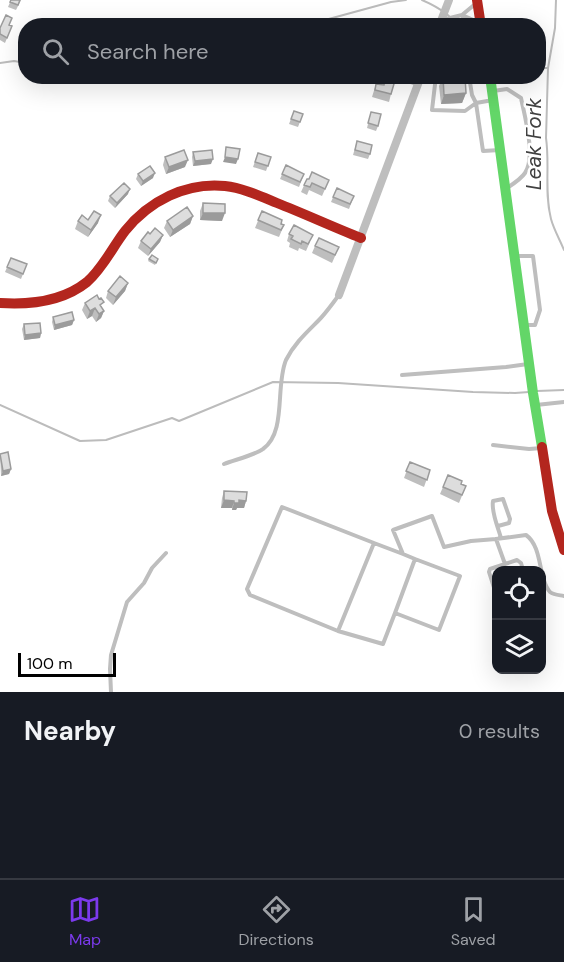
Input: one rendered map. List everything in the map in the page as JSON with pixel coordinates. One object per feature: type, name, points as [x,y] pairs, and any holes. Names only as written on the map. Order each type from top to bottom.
[{"type":"main road","points":[[477,1],[480,18]]},
{"type":"main road","points":[[491,84],[535,405],[552,511],[563,543]]},
{"type":"main road","points":[[0,303],[39,302],[64,295],[80,287],[94,275],[126,230],[147,209],[167,196],[198,187],[242,189],[361,238]]},
{"type":"street","points":[[445,18],[449,0]]},
{"type":"street","points":[[339,295],[418,84]]},
{"type":"lane","points":[[454,18],[462,15],[477,1]]},
{"type":"lane","points":[[462,15],[468,18]]},
{"type":"lane","points":[[435,84],[432,110],[465,111],[476,103],[507,89],[521,98],[527,127],[530,162],[525,174],[506,189]]},
{"type":"lane","points":[[470,84],[476,103],[483,151],[500,150]]},
{"type":"lane","points":[[515,256],[533,256],[540,310],[535,325],[523,325]]},
{"type":"lane","points":[[224,464],[263,449],[275,435],[285,362],[294,345],[321,318],[339,295]]},
{"type":"lane","points":[[402,375],[529,364]]},
{"type":"lane","points":[[535,405],[564,402]]},
{"type":"lane","points":[[493,445],[542,448]]},
{"type":"lane","points":[[498,526],[509,523],[509,515],[503,499],[493,501],[492,505],[505,564]]},
{"type":"lane","points":[[395,613],[439,630],[460,576],[282,507],[248,590],[250,595],[338,632],[383,644],[415,560]]},
{"type":"lane","points":[[403,554],[393,530],[432,516],[444,547],[471,541],[526,535],[534,542],[549,590],[556,595],[564,596]]},
{"type":"lane","points":[[338,632],[374,543]]},
{"type":"lane","points":[[111,692],[111,655],[127,602],[166,553]]},
{"type":"lane","points":[[499,566],[517,560],[521,566]]},
{"type":"lane","points":[[492,568],[489,572],[492,581]]},
{"type":"building","points":[[20,0],[18,5],[10,2]]},
{"type":"building","points":[[6,15],[12,18],[9,25],[12,26],[7,38],[0,34],[0,28]]},
{"type":"building","points":[[376,84],[394,84],[391,94],[375,90]]},
{"type":"building","points":[[443,84],[465,84],[466,93],[444,95]]},
{"type":"building","points":[[294,111],[303,114],[300,122],[291,119]]},
{"type":"building","points":[[371,112],[381,114],[378,126],[368,123]]},
{"type":"building","points":[[357,141],[372,145],[370,154],[355,150]]},
{"type":"building","points":[[226,147],[240,149],[238,159],[225,157]]},
{"type":"building","points":[[184,150],[188,160],[169,167],[165,157]]},
{"type":"building","points":[[212,150],[213,159],[195,161],[193,152]]},
{"type":"building","points":[[258,153],[271,157],[268,166],[255,162]]},
{"type":"building","points":[[286,165],[304,174],[300,182],[282,174]]},
{"type":"building","points":[[150,166],[155,173],[143,181],[138,174]]},
{"type":"building","points":[[312,172],[329,180],[325,189],[312,183],[310,187],[304,185]]},
{"type":"building","points":[[124,183],[130,189],[117,203],[110,196]]},
{"type":"building","points":[[337,188],[354,196],[350,204],[333,197]]},
{"type":"building","points":[[203,203],[225,204],[225,213],[203,213]]},
{"type":"building","points":[[187,207],[193,216],[173,230],[167,221]]},
{"type":"building","points":[[94,211],[101,215],[91,230],[78,221],[82,215],[88,220]]},
{"type":"building","points":[[262,211],[282,220],[281,224],[284,225],[281,230],[258,220]]},
{"type":"building","points":[[294,225],[313,235],[308,244],[302,241],[301,244],[291,239],[293,236],[289,234]]},
{"type":"building","points":[[155,228],[163,235],[151,249],[141,241],[148,232],[150,234]]},
{"type":"building","points":[[319,238],[339,247],[335,255],[315,246]]},
{"type":"building","points":[[152,255],[158,259],[156,263],[149,259]]},
{"type":"building","points":[[11,258],[27,264],[23,274],[7,267]]},
{"type":"building","points":[[120,276],[128,283],[116,297],[108,291]]},
{"type":"building","points":[[97,295],[104,302],[100,305],[104,311],[99,314],[95,308],[90,311],[85,303]]},
{"type":"building","points":[[72,312],[74,320],[55,325],[53,317]]},
{"type":"building","points":[[40,323],[41,333],[25,335],[24,324]]},
{"type":"building","points":[[8,452],[11,469],[3,471],[0,454]]},
{"type":"building","points":[[410,462],[430,470],[427,480],[406,471]]},
{"type":"building","points":[[448,475],[462,481],[461,484],[466,486],[462,495],[443,487]]},
{"type":"building","points":[[224,491],[247,492],[246,501],[239,500],[239,503],[234,503],[234,501],[224,500]]},
{"type":"waterway","points":[[332,18],[406,0]]},
{"type":"waterway","points":[[422,0],[452,18]]},
{"type":"waterway","name":"Leak Fork","points":[[556,0],[555,28],[548,68],[547,189],[551,219],[564,250]]},
{"type":"waterway","points":[[0,63],[18,62]]},
{"type":"waterway","points":[[0,405],[80,441],[106,440],[172,418],[179,421],[273,382],[338,383],[473,392],[529,392]]},
{"type":"waterway","points":[[537,391],[564,390]]},
{"type":"traffic: fast","points":[[491,84],[542,447]]},
{"type":"traffic: jam","points":[[477,0],[480,18]]},
{"type":"traffic: jam","points":[[0,303],[45,301],[77,289],[93,276],[125,231],[145,211],[169,196],[196,187],[225,186],[245,190],[361,238]]},
{"type":"traffic: jam","points":[[542,447],[552,511],[564,550]]}]
